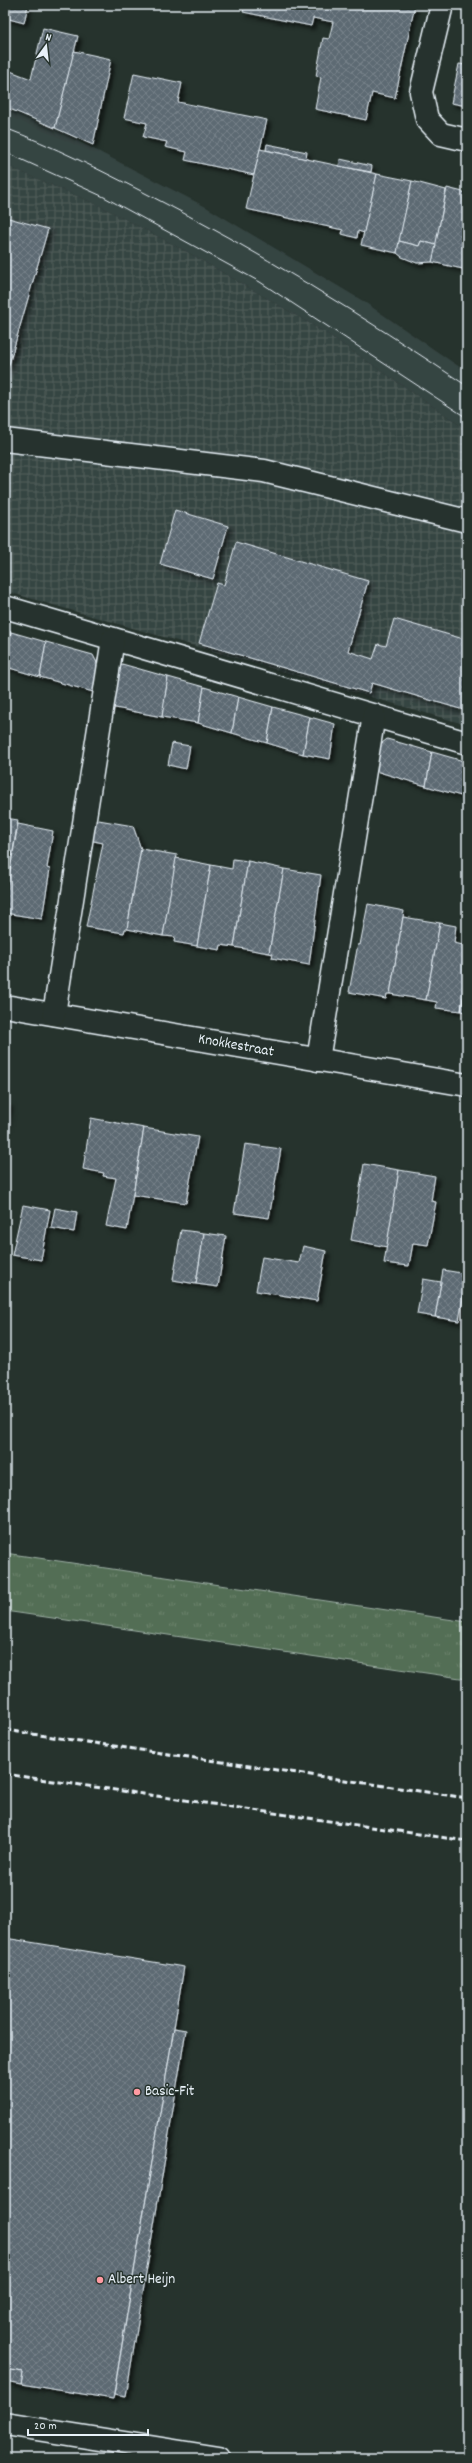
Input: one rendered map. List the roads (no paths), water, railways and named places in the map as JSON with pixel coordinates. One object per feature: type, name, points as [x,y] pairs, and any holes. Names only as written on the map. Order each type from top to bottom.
[{"type":"street","points":[[442,5],[422,92],[427,119],[441,134],[467,140]]},
{"type":"street","points":[[5,440],[264,471],[467,521]]},
{"type":"street","points":[[5,607],[467,743]]},
{"type":"street","points":[[54,1014],[113,639]]},
{"type":"street","points":[[318,1060],[374,715]]},
{"type":"street","name":"Knokkestraat","points":[[5,1006],[467,1085]]},
{"type":"street","points":[[5,2424],[219,2458]]},
{"type":"tram line","points":[[5,128],[59,150],[94,167],[228,237],[349,309],[467,386]]},
{"type":"tram line","points":[[5,152],[104,197],[260,282],[467,418]]},
{"type":"railway","points":[[5,1730],[467,1798]]},
{"type":"railway","points":[[5,1774],[467,1841]]},
{"type":"place","name":"Basic-Fit","points":[[137,2092]]},
{"type":"place","name":"Albert Heijn","points":[[100,2280]]}]
